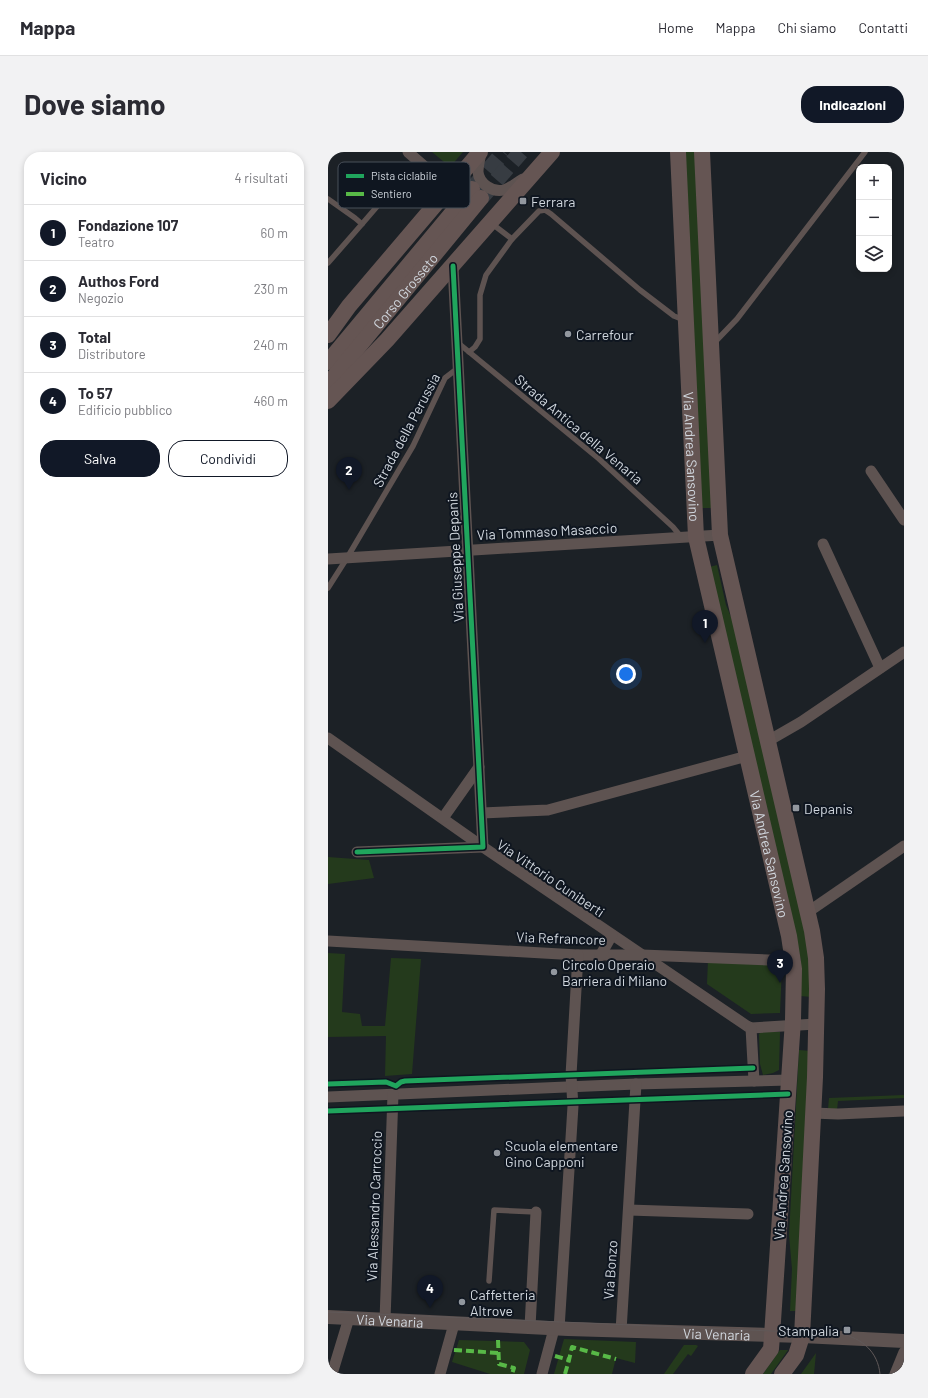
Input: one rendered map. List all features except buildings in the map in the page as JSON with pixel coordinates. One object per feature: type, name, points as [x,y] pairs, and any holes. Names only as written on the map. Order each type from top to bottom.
[{"type":"main road","name":"Corso Grosseto","points":[[470,164],[481,152]]},
{"type":"main road","name":"Corso Grosseto","points":[[328,401],[387,340],[552,152]]},
{"type":"main road","name":"Via Andrea Sansovino","points":[[678,152],[686,321],[689,538],[747,756],[789,936],[793,961],[794,988],[789,1080],[771,1349],[753,1374]]},
{"type":"main road","name":"Via Andrea Sansovino","points":[[702,152],[720,535],[808,912],[815,945],[817,966],[813,1113],[802,1336],[796,1355],[782,1374]]},
{"type":"main road","name":"Corso Grosseto","points":[[470,202],[477,194],[470,203]]},
{"type":"main road","name":"Corso Grosseto","points":[[328,335],[349,306],[432,208]]},
{"type":"main road","name":"Corso Grosseto","points":[[328,362],[465,208]]},
{"type":"main road","name":"Corso Grosseto","points":[[328,384],[466,208]]},
{"type":"street","points":[[408,152],[419,162]]},
{"type":"street","name":"Corso Grosseto","points":[[481,152],[478,167],[479,175],[486,185],[493,189],[500,190],[509,188],[535,172]]},
{"type":"street","name":"Via Giuseppe Depanis","points":[[453,266],[483,847]]},
{"type":"street","name":"Corso Grosseto","points":[[328,330],[349,306]]},
{"type":"street","name":"Corso Grosseto","points":[[328,411],[387,340]]},
{"type":"street","points":[[871,471],[904,520]]},
{"type":"street","name":"Via Tommaso Masaccio","points":[[328,559],[720,535]]},
{"type":"street","points":[[822,544],[880,668]]},
{"type":"street","points":[[768,741],[801,722],[904,652]]},
{"type":"street","name":"Via Vittorio Cuniberti","points":[[328,738],[483,847],[752,1028]]},
{"type":"street","points":[[482,813],[548,810],[747,756]]},
{"type":"street","points":[[442,818],[479,767]]},
{"type":"street","name":"Via Andrea Sansovino","points":[[808,912],[904,846]]},
{"type":"street","points":[[357,852],[483,847]]},
{"type":"street","points":[[600,956],[612,935]]},
{"type":"street","name":"Via Refrancore","points":[[328,941],[600,956],[642,955],[793,961]]},
{"type":"street","points":[[542,1374],[557,1329],[573,1106],[572,1075],[578,955]]},
{"type":"street","points":[[754,1081],[752,1028],[816,1024]]},
{"type":"street","points":[[328,1097],[636,1084],[789,1080]]},
{"type":"street","name":"Via Bonzo","points":[[621,1331],[636,1084]]},
{"type":"street","name":"Via Alessandro Carroccio","points":[[385,1320],[393,1094]]},
{"type":"street","points":[[813,1113],[838,1114],[904,1111]]},
{"type":"street","points":[[629,1210],[748,1214]]},
{"type":"street","points":[[530,1327],[536,1212]]},
{"type":"street","name":"Via Venaria","points":[[328,1317],[557,1329],[904,1340]]},
{"type":"street","name":"Via Venaria","points":[[332,1374],[349,1318]]},
{"type":"street","points":[[440,1374],[454,1324]]},
{"type":"street","points":[[895,1374],[904,1352]]},
{"type":"lane","points":[[711,346],[737,319],[865,152]]},
{"type":"lane","points":[[328,200],[338,207]]},
{"type":"lane","points":[[340,208],[362,224]]},
{"type":"lane","points":[[328,263],[376,208]]},
{"type":"lane","points":[[469,352],[475,347],[480,339],[480,295],[486,275],[512,239],[539,211],[545,210],[646,294],[674,316],[686,321]]},
{"type":"lane","points":[[491,223],[512,239]]},
{"type":"lane","name":"Strada Antica della Venaria","points":[[456,341],[599,459],[689,538]]},
{"type":"lane","name":"Strada della Perussia","points":[[328,588],[348,558],[413,446],[444,378],[458,368]]},
{"type":"lane","points":[[489,1281],[494,1210],[536,1212]]},
{"type":"green space","points":[[432,152],[463,152],[454,162],[444,162]]},
{"type":"green space","points":[[685,152],[697,152],[714,508],[702,508]]},
{"type":"green space","points":[[717,565],[726,605],[737,631],[811,949],[812,997],[800,996],[801,961],[709,567]]},
{"type":"green space","points":[[328,857],[369,860],[374,878],[328,884]]},
{"type":"green space","points":[[328,953],[345,954],[342,1012],[360,1014],[362,1026],[385,1026],[391,958],[421,959],[412,1074],[385,1076],[386,1036],[328,1037]]},
{"type":"green space","points":[[708,960],[782,966],[780,1013],[751,1014],[707,984]]},
{"type":"green space","points":[[761,1032],[780,1032],[779,1070],[763,1075],[760,1064],[759,1034]]},
{"type":"green space","points":[[799,1050],[811,1051],[798,1311],[790,1311],[792,1269],[789,1235]]},
{"type":"green space","points":[[904,1095],[904,1098],[838,1101],[837,1110],[828,1109],[829,1098]]},
{"type":"green space","points":[[564,1339],[636,1342],[635,1363],[616,1358],[612,1374],[554,1374]]},
{"type":"green space","points":[[459,1340],[524,1342],[530,1350],[524,1374],[490,1374],[452,1362]]},
{"type":"green space","points":[[684,1345],[698,1346],[691,1356],[688,1354],[673,1374],[664,1374]]},
{"type":"green space","points":[[780,1350],[788,1350],[771,1374],[763,1374]]},
{"type":"green space","points":[[816,1353],[814,1374],[801,1374]]},
{"type":"tunnel","points":[[472,189],[504,152]]},
{"type":"tunnel","points":[[481,198],[521,152]]},
{"type":"tram line","points":[[328,1312],[841,1334],[856,1339],[868,1347],[876,1359],[880,1374]]},
{"type":"marked path","points":[[498,1340],[499,1364],[514,1368],[512,1374]]},
{"type":"marked path","points":[[555,1356],[569,1360],[572,1347],[616,1359]]},
{"type":"marked path","points":[[454,1350],[499,1353]]},
{"type":"marked path","points":[[565,1374],[569,1360]]},
{"type":"cycle path","points":[[357,852],[483,847],[453,266]]},
{"type":"cycle path","points":[[328,1084],[386,1082],[396,1086],[405,1081],[753,1068]]},
{"type":"cycle path","points":[[328,1111],[788,1094]]},
{"type":"place","name":"Ferrara","points":[[523,201]]},
{"type":"place","name":"Carrefour","points":[[568,334]]},
{"type":"place","name":"Authos Ford","points":[[349,490]]},
{"type":"place","name":"Fondazione 107","points":[[705,643]]},
{"type":"place","name":"Depanis","points":[[796,808]]},
{"type":"place","name":"Circolo Operaio Barriera di Milano","points":[[554,972]]},
{"type":"place","name":"Total","points":[[780,983]]},
{"type":"place","name":"Scuola elementare Gino Capponi","points":[[497,1153]]},
{"type":"place","name":"Caffetteria Altrove","points":[[462,1302]]},
{"type":"place","name":"To 57","points":[[430,1308]]},
{"type":"place","name":"Stampalia","points":[[847,1330]]}]
